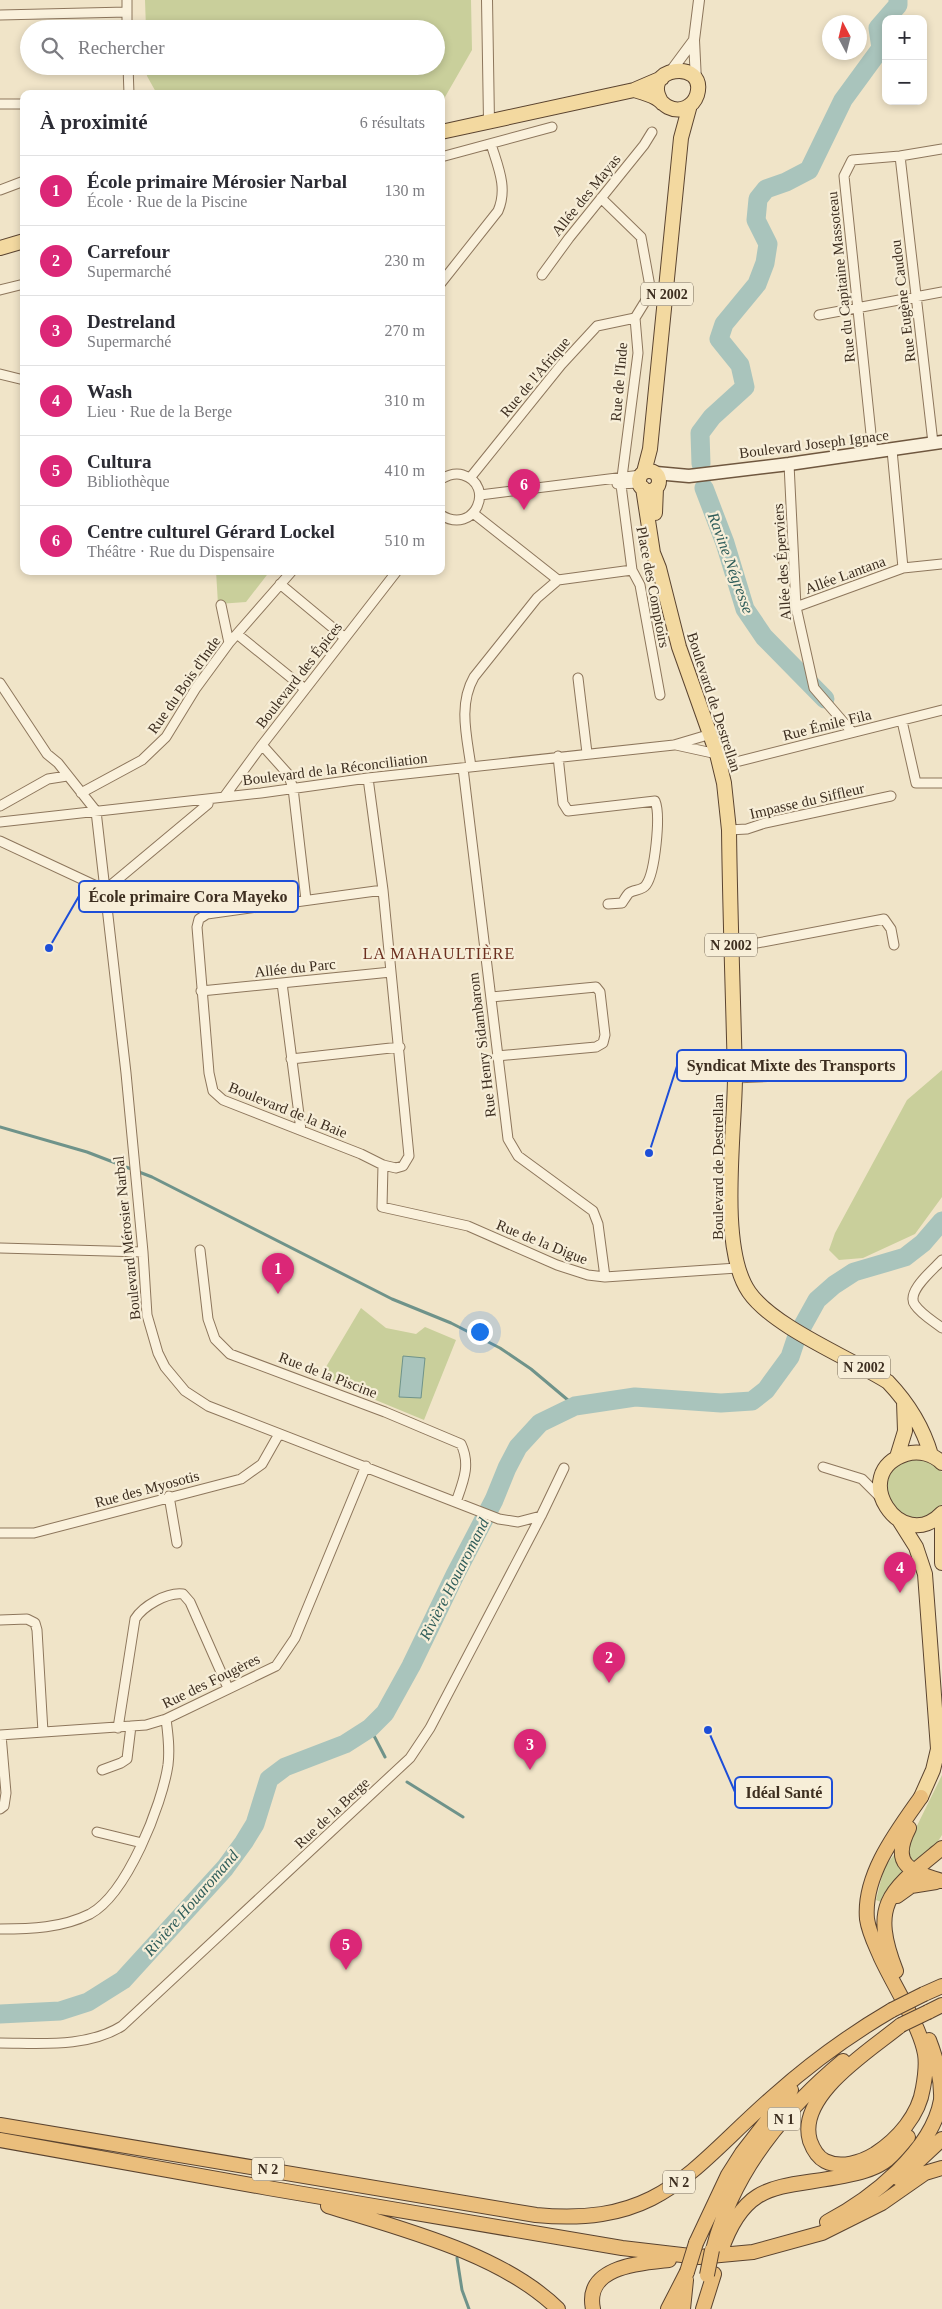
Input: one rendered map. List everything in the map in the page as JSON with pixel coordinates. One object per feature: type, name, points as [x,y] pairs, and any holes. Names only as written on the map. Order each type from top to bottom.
[{"type":"highway","points":[[921,1797],[901,1846],[903,1860],[913,1871],[942,1882]]},
{"type":"highway","points":[[901,2025],[840,2075],[818,2100],[809,2122],[809,2137],[817,2155],[827,2162],[838,2165],[860,2162],[883,2149],[908,2124],[922,2093],[926,2067],[920,2035],[876,1948],[868,1920],[871,1888],[879,1866],[899,1829],[921,1797]]},
{"type":"highway","points":[[769,2248],[838,2216],[889,2179],[914,2152],[934,2121],[941,2099],[940,2075],[932,2046],[902,1986],[884,1932],[887,1909],[893,1893],[913,1871],[938,1852]]},
{"type":"highway","points":[[887,1909],[896,1896],[911,1886],[930,1882],[942,1882]]},
{"type":"highway","name":"N 1","points":[[683,2309],[687,2272],[725,2181],[742,2153],[793,2088],[833,2050],[892,2010],[924,1994],[942,1988]]},
{"type":"highway","name":"N 1","points":[[703,2309],[723,2216],[736,2185],[786,2117],[812,2088],[858,2049],[901,2025],[942,2006]]},
{"type":"highway","points":[[717,2251],[740,2211],[765,2192],[788,2184],[855,2174],[885,2161],[907,2138],[929,2099],[934,2069],[932,2046]]},
{"type":"highway","name":"N 2","points":[[0,2125],[536,2215],[580,2218],[607,2215],[647,2201],[678,2183],[696,2170],[775,2094],[833,2050]]},
{"type":"highway","points":[[0,2115],[157,2150]]},
{"type":"highway","name":"N 2","points":[[0,2140],[622,2248],[697,2250],[737,2255],[769,2248]]},
{"type":"highway","points":[[769,2248],[814,2232],[855,2212],[875,2199],[920,2162],[942,2140]]},
{"type":"highway","points":[[769,2248],[810,2237],[841,2225],[882,2202],[925,2173],[942,2168]]},
{"type":"highway","points":[[282,2190],[393,2226],[485,2260],[521,2280],[558,2309]]},
{"type":"highway","points":[[594,2309],[592,2301],[597,2285],[604,2276],[616,2269],[697,2250]]},
{"type":"highway","points":[[668,2309],[687,2272]]},
{"type":"main road","points":[[445,131],[634,90],[666,74],[683,70],[696,80],[698,91],[690,105],[680,109],[634,90]]},
{"type":"main road","points":[[664,104],[658,89],[666,74]]},
{"type":"main road","name":"Boulevard de Destrellan","points":[[664,104],[676,122],[682,138]]},
{"type":"main road","name":"Boulevard de Destrellan","points":[[690,105],[682,138],[650,449],[649,480],[654,498],[657,558],[679,647],[711,734],[718,760],[729,830],[735,1078],[732,1205],[733,1242],[737,1268],[748,1291],[758,1303],[784,1323],[888,1382],[921,1425],[937,1458]]},
{"type":"main road","points":[[0,248],[20,242]]},
{"type":"main road","name":"Boulevard Joseph Ignace","points":[[649,480],[873,453],[938,442]]},
{"type":"main road","points":[[897,1457],[905,1431],[904,1402]]},
{"type":"main road","points":[[937,1458],[910,1453],[897,1457],[888,1465],[883,1476],[881,1498],[890,1513],[899,1520],[909,1524],[930,1522],[942,1514]]},
{"type":"main road","points":[[899,1520],[919,1554],[927,1587],[938,1749],[933,1770],[921,1797]]},
{"type":"main road","points":[[942,1522],[942,1563]]},
{"type":"main road","points":[[938,1852],[942,1841]]},
{"type":"street","points":[[126,0],[127,20]]},
{"type":"street","points":[[487,0],[489,121]]},
{"type":"street","points":[[696,80],[694,40],[699,0]]},
{"type":"street","points":[[0,15],[127,12]]},
{"type":"street","points":[[666,74],[694,40]]},
{"type":"street","points":[[128,75],[128,90]]},
{"type":"street","points":[[0,104],[20,104]]},
{"type":"street","points":[[445,156],[552,127]]},
{"type":"street","name":"Allée des Mayas","points":[[542,276],[644,145],[652,132]]},
{"type":"street","points":[[445,278],[498,211],[502,200],[503,186],[491,144]]},
{"type":"street","name":"Rue du Capitaine Massoteau","points":[[873,453],[844,176],[852,160],[900,156],[942,149]]},
{"type":"street","name":"Rue Eugène Caudou","points":[[900,156],[916,297],[938,442]]},
{"type":"street","points":[[0,190],[20,182]]},
{"type":"street","points":[[601,198],[641,237],[651,292],[635,318]]},
{"type":"street","points":[[0,290],[20,285]]},
{"type":"street","points":[[651,292],[667,291]]},
{"type":"street","points":[[819,315],[942,292]]},
{"type":"street","name":"Rue de l'Afrique","points":[[470,478],[561,365],[597,326],[635,318]]},
{"type":"street","name":"Rue de l'Inde","points":[[622,481],[638,353],[635,318]]},
{"type":"street","points":[[0,374],[20,379]]},
{"type":"street","points":[[892,450],[903,568]]},
{"type":"street","name":"Allée des Éperviers","points":[[789,464],[796,607],[814,688],[852,732]]},
{"type":"street","points":[[445,477],[454,474],[470,478],[477,485],[480,495],[479,505],[473,514],[457,520],[445,516]]},
{"type":"street","points":[[480,495],[597,482],[649,480]]},
{"type":"street","name":"Place des Comptoirs","points":[[622,481],[632,570],[640,584],[660,695]]},
{"type":"street","points":[[473,514],[558,580],[632,570]]},
{"type":"street","name":"Allée Lantana","points":[[796,607],[903,568],[942,564]]},
{"type":"street","name":"Rue du Bois d'Inde","points":[[81,794],[142,760],[166,737],[196,688],[229,643],[288,575]]},
{"type":"street","name":"Boulevard des Épices","points":[[224,797],[392,575]]},
{"type":"street","name":"Rue Henry Sidambarom","points":[[558,580],[537,598],[470,684],[464,702],[467,768],[497,1056],[505,1122],[511,1145],[518,1156],[593,1211],[598,1224],[605,1277]]},
{"type":"street","points":[[280,584],[345,638]]},
{"type":"street","points":[[221,605],[229,643]]},
{"type":"street","points":[[237,634],[305,689]]},
{"type":"street","points":[[578,678],[587,753]]},
{"type":"street","points":[[0,682],[47,754],[58,763],[96,811]]},
{"type":"street","name":"Rue Émile Fila","points":[[718,760],[902,721],[942,710]]},
{"type":"street","points":[[902,721],[916,783],[942,783]]},
{"type":"street","name":"Boulevard de la Réconciliation","points":[[0,822],[209,799],[558,756],[674,745],[711,734]]},
{"type":"street","points":[[262,745],[288,774],[293,788],[306,900]]},
{"type":"street","name":"Boulevard de la Réconciliation","points":[[674,745],[718,760]]},
{"type":"street","points":[[558,756],[563,803],[568,811],[654,801],[657,807],[658,829],[649,880],[643,888],[629,893],[622,902],[608,904]]},
{"type":"street","points":[[0,806],[48,779],[67,776]]},
{"type":"street","points":[[368,778],[392,972],[409,1156],[403,1166],[396,1168],[383,1165]]},
{"type":"street","name":"Impasse du Siffleur","points":[[729,830],[747,828],[765,822],[891,796]]},
{"type":"street","points":[[0,841],[105,890],[208,804],[209,799]]},
{"type":"street","name":"Boulevard Mérosier Narbal","points":[[96,811],[119,1002],[143,1252],[147,1315],[158,1353],[165,1367],[175,1380],[196,1399],[279,1434],[366,1466],[499,1519],[518,1522],[541,1516]]},
{"type":"street","name":"Boulevard de la Baie","points":[[383,890],[212,912],[201,916],[197,927],[201,991],[209,1073],[213,1092],[223,1100],[301,1130],[383,1165]]},
{"type":"street","points":[[731,948],[884,919],[891,929],[894,945]]},
{"type":"street","name":"Allée du Parc","points":[[201,991],[392,972]]},
{"type":"street","points":[[282,983],[301,1130]]},
{"type":"street","points":[[491,997],[596,987],[600,992],[605,1035],[603,1042],[596,1047],[497,1056]]},
{"type":"street","points":[[292,1059],[400,1047]]},
{"type":"street","points":[[735,1078],[851,1073]]},
{"type":"street","name":"Rue de la Digue","points":[[383,1165],[382,1207],[468,1226],[572,1271],[605,1277],[737,1268]]},
{"type":"street","points":[[0,1248],[143,1252]]},
{"type":"street","name":"Rue de la Piscine","points":[[200,1250],[208,1320],[215,1340],[230,1354],[385,1412],[462,1444],[466,1454],[467,1466],[456,1502]]},
{"type":"street","points":[[942,1260],[915,1290],[912,1296],[913,1303],[942,1328]]},
{"type":"street","name":"Rue des Myosotis","points":[[0,1534],[34,1533],[169,1496],[241,1479],[250,1475],[262,1464],[279,1434]]},
{"type":"street","name":"Rue des Fougères","points":[[0,1735],[118,1728],[166,1719],[276,1666],[295,1638],[366,1466]]},
{"type":"street","points":[[823,1467],[862,1479],[881,1498]]},
{"type":"street","name":"Rue de la Berge","points":[[0,2043],[88,2040],[106,2035],[122,2026],[405,1763],[420,1746],[430,1728],[541,1516],[564,1468]]},
{"type":"street","points":[[169,1496],[177,1543]]},
{"type":"street","points":[[118,1728],[135,1619],[146,1607],[172,1595],[183,1594],[190,1602],[228,1688]]},
{"type":"street","points":[[0,1620],[27,1619],[34,1623],[37,1630],[43,1732]]},
{"type":"street","points":[[0,1929],[39,1929],[77,1919],[91,1913],[106,1902],[123,1880],[142,1843],[160,1798],[168,1765],[169,1744],[166,1719]]},
{"type":"street","points":[[102,1770],[127,1759],[131,1726]]},
{"type":"street","points":[[0,1735],[6,1793],[4,1806],[0,1809]]},
{"type":"street","points":[[97,1832],[142,1843]]},
{"type":"green space","points":[[145,0],[471,0],[472,50],[445,97],[445,90],[155,90],[147,75],[445,75],[445,20],[146,20]]},
{"type":"green space","points":[[216,575],[267,575],[246,602],[218,604]]},
{"type":"green space","points":[[942,1070],[942,1197],[915,1234],[863,1258],[839,1260],[829,1250],[835,1233],[907,1100]]},
{"type":"green space","points":[[361,1308],[386,1328],[416,1334],[425,1327],[456,1340],[424,1420],[320,1377]]},
{"type":"green space","points":[[917,1458],[927,1460],[942,1472],[942,1504],[930,1514],[916,1518],[904,1515],[895,1508],[889,1497],[887,1485],[891,1474],[900,1464]]},
{"type":"green space","points":[[942,1775],[942,1835],[928,1857],[918,1863],[910,1859],[908,1844]]},
{"type":"green space","points":[[896,1852],[906,1873],[883,1903],[876,1900],[884,1868]]},
{"type":"water","points":[[403,1356],[425,1358],[421,1398],[399,1397]]},
{"type":"waterway","name":"Ravine Négresse","points":[[701,464],[700,433],[712,417],[745,387],[740,365],[719,339],[724,324],[757,284],[765,263],[768,244],[756,220],[758,199],[766,189],[786,182],[809,170],[843,100],[881,48],[878,28],[898,5],[898,0]]},
{"type":"waterway","name":"Ravine Négresse","points":[[704,488],[725,543],[745,609],[764,637],[825,699]]},
{"type":"waterway","points":[[0,1127],[87,1152],[152,1177],[392,1299],[451,1323],[500,1348],[531,1369],[575,1406]]},
{"type":"waterway","name":"Rivière Houaromand","points":[[0,2014],[60,2011],[88,2002],[123,1980],[225,1868],[244,1842],[255,1824],[269,1779],[285,1767],[345,1744],[370,1728],[385,1713],[411,1666],[494,1500],[518,1447],[540,1423],[575,1406],[635,1397],[721,1403],[752,1401],[766,1390],[790,1357],[797,1336],[817,1300],[834,1285],[854,1272],[905,1257],[923,1243],[942,1221]]},
{"type":"waterway","points":[[370,1728],[385,1757]]},
{"type":"waterway","points":[[407,1782],[463,1817]]},
{"type":"waterway","points":[[457,2258],[462,2290],[469,2309]]},
{"type":"place","name":"Centre culturel Gérard Lockel","points":[[524,510]]},
{"type":"place","name":"École primaire Cora Mayeko","points":[[49,948]]},
{"type":"place","name":"Syndicat Mixte des Transports","points":[[649,1153]]},
{"type":"place","name":"École primaire Mérosier Narbal","points":[[278,1294]]},
{"type":"place","name":"Wash","points":[[900,1593]]},
{"type":"place","name":"Carrefour","points":[[609,1683]]},
{"type":"place","name":"Idéal Santé","points":[[708,1730]]},
{"type":"place","name":"Destreland","points":[[530,1770]]},
{"type":"place","name":"Cultura","points":[[346,1970]]},
{"type":"district","name":"LA MAHAULTIÈRE","points":[[439,953]]}]
